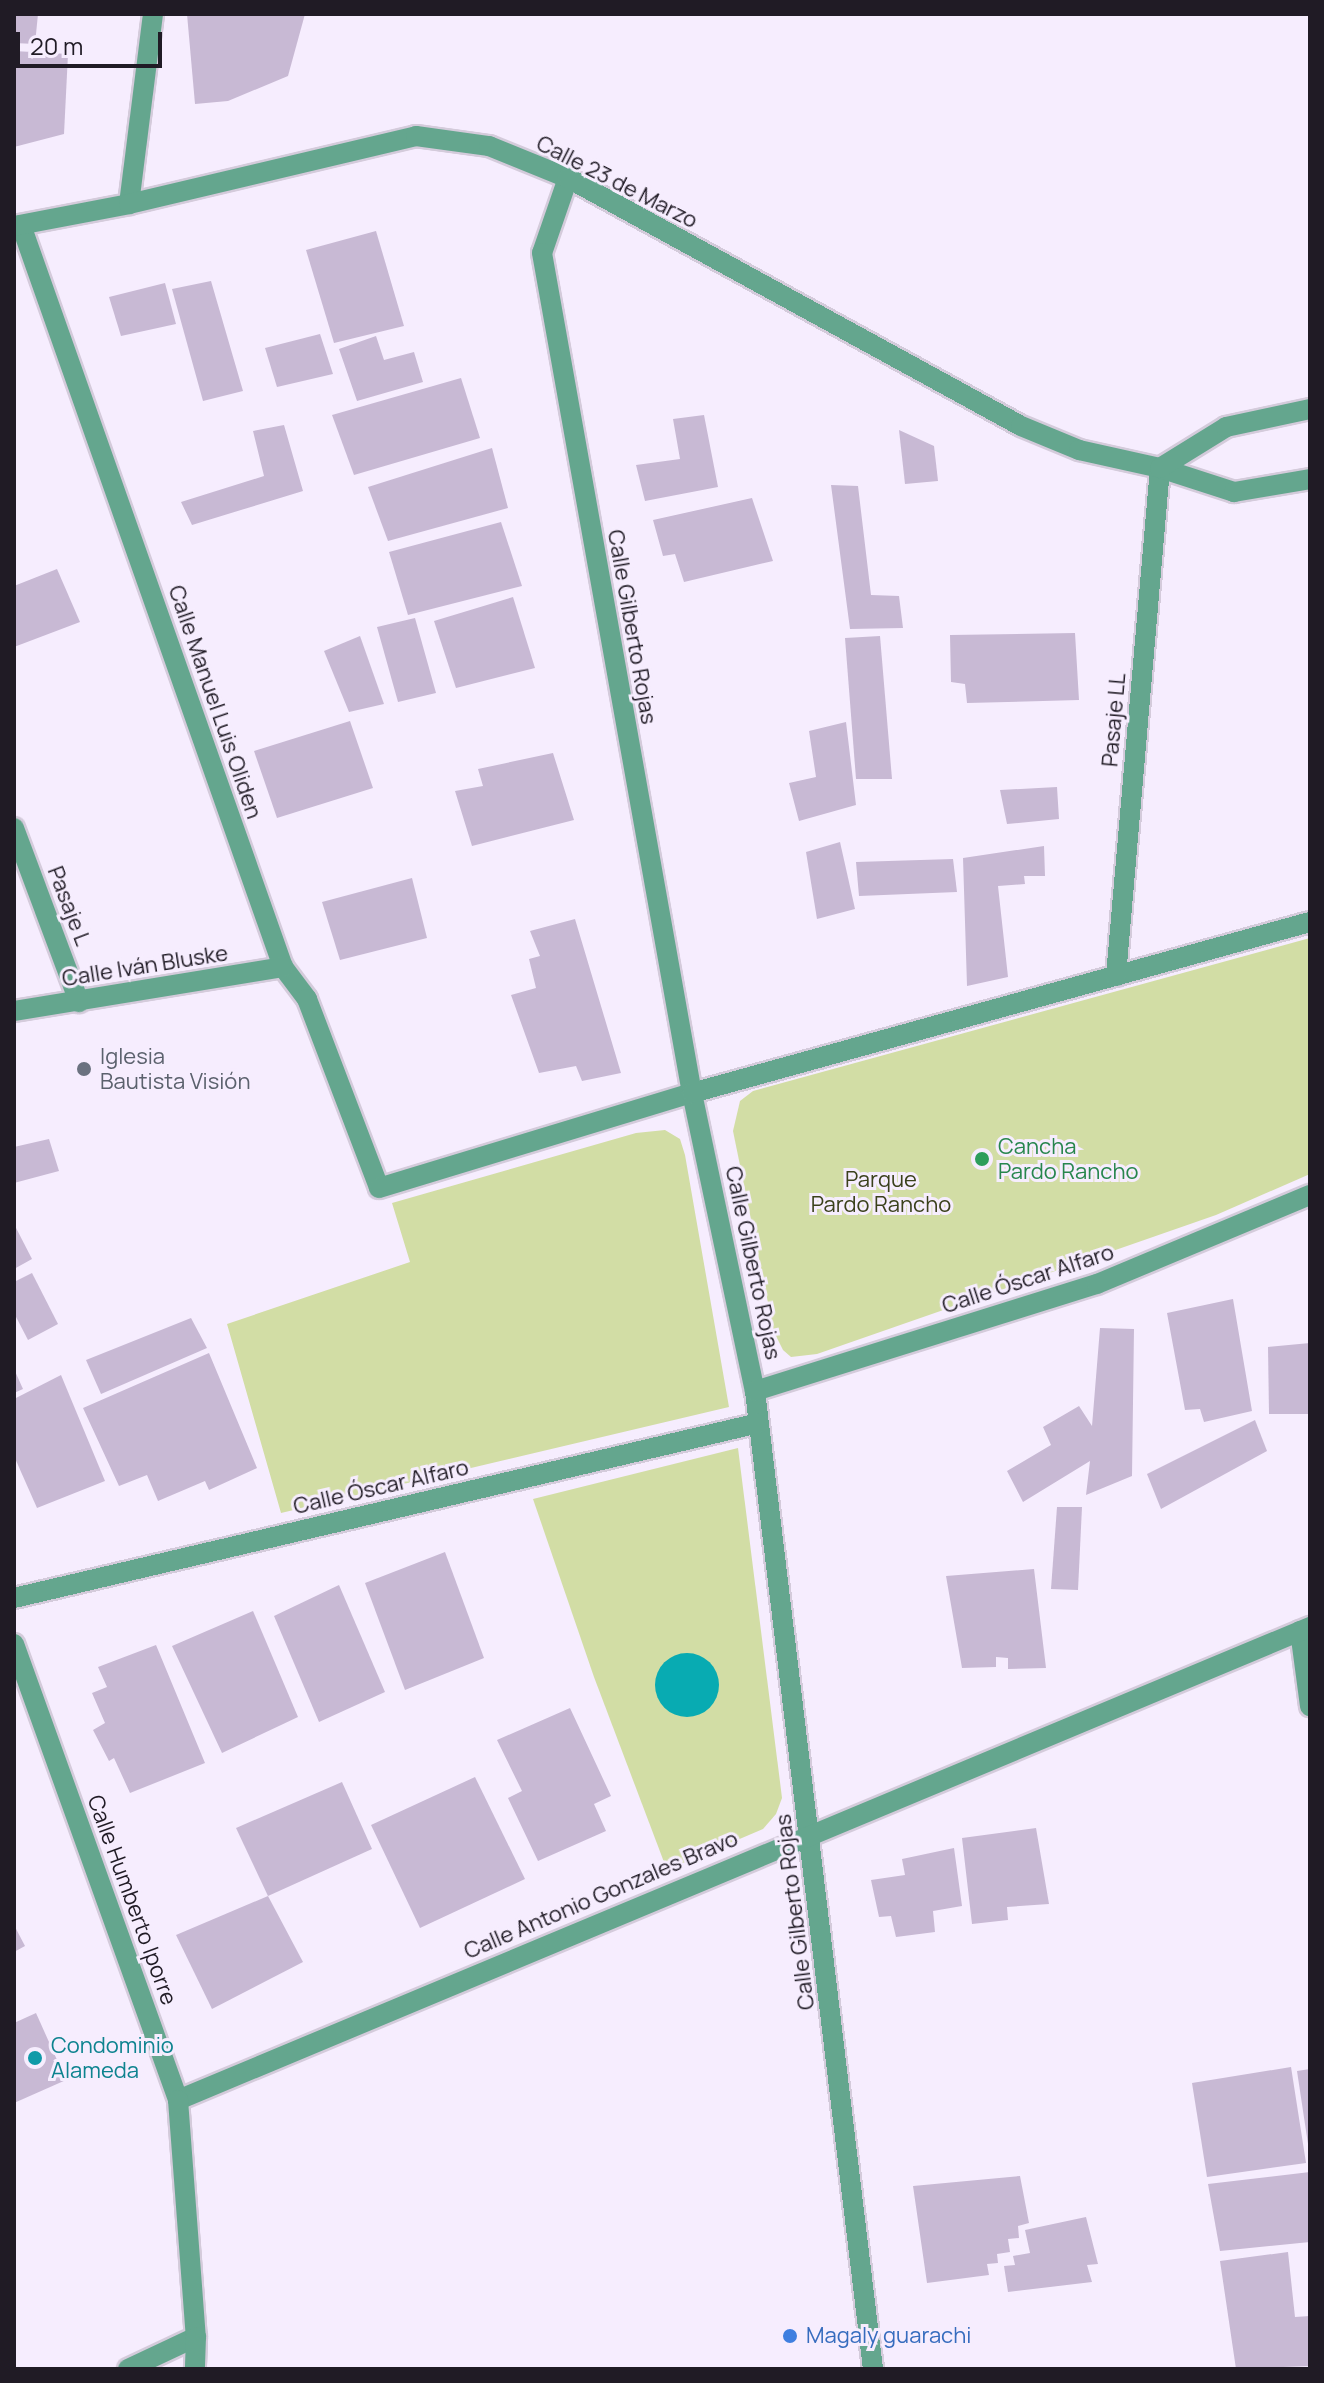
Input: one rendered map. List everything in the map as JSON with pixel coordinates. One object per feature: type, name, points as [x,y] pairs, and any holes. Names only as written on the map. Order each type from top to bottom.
[{"type":"street","points":[[129,204],[153,14]]},
{"type":"street","name":"Calle 23 de Marzo","points":[[17,226],[129,204],[416,136],[489,146],[568,178],[1021,426],[1079,450],[1160,468],[1234,492],[1310,479]]},
{"type":"street","name":"Calle Gilberto Rojas","points":[[568,178],[542,253],[692,1093],[755,1391],[873,2369]]},
{"type":"street","name":"Calle Manuel Luis Oliden","points":[[17,226],[283,967],[307,999],[379,1188],[692,1093]]},
{"type":"street","points":[[1160,468],[1226,427],[1310,409]]},
{"type":"street","name":"Pasaje LL","points":[[1116,976],[1160,468]]},
{"type":"street","name":"Pasaje L","points":[[14,828],[79,1002]]},
{"type":"street","points":[[692,1093],[1310,922]]},
{"type":"street","name":"Calle Iván Bluske","points":[[14,1011],[283,967]]},
{"type":"street","name":"Calle Óscar Alfaro","points":[[755,1391],[1097,1284],[1310,1195]]},
{"type":"street","name":"Calle Óscar Alfaro","points":[[14,1598],[759,1423]]},
{"type":"street","points":[[1305,1629],[1310,1706]]},
{"type":"street","name":"Calle Antonio Gonzales Bravo","points":[[178,2100],[810,1833],[1305,1629]]},
{"type":"street","name":"Calle Humberto Iporre","points":[[14,1644],[178,2100],[196,2337],[195,2369]]},
{"type":"street","points":[[128,2369],[196,2337]]},
{"type":"green space","name":"Parque Pardo Rancho","points":[[1310,938],[1310,1174],[1216,1215],[817,1354],[791,1357],[783,1350],[774,1332],[733,1131],[740,1101],[753,1091]]},
{"type":"green space","points":[[665,1130],[680,1139],[685,1155],[729,1407],[281,1513],[227,1324],[410,1262],[392,1203],[636,1133]]},
{"type":"green space","points":[[738,1448],[782,1798],[776,1814],[763,1829],[667,1870],[594,1677],[533,1499]]},
{"type":"water","points":[[687,1653],[699,1655],[710,1662],[717,1673],[717,1697],[710,1708],[699,1715],[687,1717],[675,1715],[664,1708],[657,1697],[655,1685],[657,1673],[664,1662],[675,1655]]},
{"type":"building","points":[[14,14],[38,14],[35,44],[14,43]]},
{"type":"building","points":[[187,14],[305,14],[288,76],[228,101],[195,104]]},
{"type":"building","points":[[14,51],[68,54],[64,134],[14,147]]},
{"type":"building","points":[[376,231],[404,326],[334,343],[306,250]]},
{"type":"building","points":[[211,281],[243,391],[203,401],[172,289]]},
{"type":"building","points":[[165,283],[176,324],[121,336],[109,297]]},
{"type":"building","points":[[320,334],[333,374],[277,387],[265,348]]},
{"type":"building","points":[[376,336],[384,360],[414,352],[423,382],[357,401],[339,349]]},
{"type":"building","points":[[461,378],[480,438],[354,475],[332,415]]},
{"type":"building","points":[[704,415],[718,487],[645,501],[636,465],[680,459],[673,419]]},
{"type":"building","points":[[284,425],[303,491],[192,525],[181,502],[264,476],[253,431]]},
{"type":"building","points":[[899,430],[934,446],[938,481],[905,484]]},
{"type":"building","points":[[492,448],[508,508],[388,541],[368,487]]},
{"type":"building","points":[[831,485],[858,486],[871,595],[899,596],[903,628],[850,629]]},
{"type":"building","points":[[752,498],[773,561],[684,582],[675,554],[663,556],[653,520]]},
{"type":"building","points":[[501,522],[522,586],[408,615],[389,552]]},
{"type":"building","points":[[57,569],[80,622],[14,647],[14,586]]},
{"type":"building","points":[[513,597],[535,668],[456,688],[434,621]]},
{"type":"building","points":[[415,618],[436,693],[398,702],[377,627]]},
{"type":"building","points":[[1075,633],[1079,700],[967,703],[965,684],[951,682],[950,635]]},
{"type":"building","points":[[360,636],[384,704],[349,712],[324,651]]},
{"type":"building","points":[[880,636],[892,779],[856,779],[845,638]]},
{"type":"building","points":[[350,721],[373,788],[277,818],[254,751]]},
{"type":"building","points":[[846,722],[856,805],[799,821],[789,783],[816,777],[809,731]]},
{"type":"building","points":[[553,753],[574,820],[472,846],[455,791],[483,786],[478,769]]},
{"type":"building","points":[[1057,787],[1059,819],[1007,824],[1000,790]]},
{"type":"building","points":[[840,842],[855,909],[817,919],[806,852]]},
{"type":"building","points":[[1044,846],[1045,876],[1024,876],[1025,884],[998,886],[1008,977],[967,986],[963,858]]},
{"type":"building","points":[[953,859],[957,892],[859,896],[856,862]]},
{"type":"building","points":[[412,878],[427,938],[340,960],[322,902]]},
{"type":"building","points":[[575,919],[621,1073],[582,1081],[576,1066],[539,1073],[511,995],[536,988],[529,959],[540,956],[530,931]]},
{"type":"building","points":[[49,1139],[59,1171],[14,1183],[14,1147]]},
{"type":"building","points":[[14,1224],[32,1259],[14,1269]]},
{"type":"building","points":[[32,1273],[58,1324],[28,1340],[14,1313],[14,1282]]},
{"type":"building","points":[[1233,1299],[1252,1411],[1204,1422],[1200,1409],[1185,1410],[1167,1313]]},
{"type":"building","points":[[191,1318],[207,1348],[101,1394],[86,1360]]},
{"type":"building","points":[[1100,1328],[1134,1329],[1132,1476],[1086,1495],[1090,1461],[1023,1502],[1007,1471],[1051,1445],[1043,1427],[1079,1406],[1092,1426]]},
{"type":"building","points":[[1310,1343],[1310,1414],[1269,1414],[1268,1347]]},
{"type":"building","points":[[209,1353],[257,1468],[209,1490],[205,1481],[158,1501],[147,1475],[119,1486],[83,1408]]},
{"type":"building","points":[[14,1369],[23,1389],[14,1393]]},
{"type":"building","points":[[61,1375],[105,1481],[37,1508],[14,1456],[14,1399]]},
{"type":"building","points":[[1255,1420],[1267,1451],[1161,1509],[1147,1474]]},
{"type":"building","points":[[1057,1507],[1082,1507],[1078,1590],[1051,1589]]},
{"type":"building","points":[[445,1552],[484,1658],[405,1690],[365,1583]]},
{"type":"building","points":[[1034,1569],[1046,1668],[1008,1669],[1008,1658],[996,1657],[996,1667],[962,1668],[946,1576]]},
{"type":"building","points":[[339,1585],[385,1692],[319,1722],[274,1616]]},
{"type":"building","points":[[253,1611],[298,1717],[222,1753],[172,1646]]},
{"type":"building","points":[[156,1645],[205,1763],[130,1793],[114,1758],[109,1761],[93,1730],[105,1723],[92,1693],[107,1687],[98,1667]]},
{"type":"building","points":[[570,1708],[611,1796],[594,1804],[606,1831],[538,1861],[508,1798],[522,1791],[497,1740]]},
{"type":"building","points":[[475,1777],[525,1879],[420,1928],[371,1825]]},
{"type":"building","points":[[342,1782],[372,1849],[268,1896],[236,1828]]},
{"type":"building","points":[[1036,1828],[1049,1904],[1007,1907],[1008,1920],[972,1924],[962,1838]]},
{"type":"building","points":[[954,1848],[962,1906],[933,1911],[935,1932],[896,1937],[891,1916],[879,1917],[871,1880],[905,1875],[902,1859]]},
{"type":"building","points":[[268,1896],[303,1962],[212,2009],[176,1935]]},
{"type":"building","points":[[14,1925],[25,1946],[14,1952]]},
{"type":"building","name":"Condominio Alameda","points":[[36,2013],[66,2080],[14,2103],[14,2023]]},
{"type":"building","points":[[1291,2067],[1306,2163],[1207,2177],[1192,2083]]},
{"type":"building","points":[[1310,2069],[1310,2144],[1308,2144],[1297,2071]]},
{"type":"building","points":[[1310,2172],[1310,2242],[1220,2251],[1208,2184]]},
{"type":"building","points":[[1020,2176],[1029,2223],[1018,2226],[1019,2238],[1008,2239],[1010,2252],[997,2254],[998,2263],[987,2264],[989,2275],[927,2283],[913,2186]]},
{"type":"building","points":[[1086,2217],[1098,2264],[1087,2265],[1092,2282],[1008,2292],[1004,2266],[1015,2265],[1013,2256],[1030,2253],[1025,2230]]},
{"type":"building","points":[[1288,2252],[1295,2317],[1310,2316],[1310,2366],[1236,2369],[1220,2261]]},
{"type":"place","name":"Iglesia Bautista Visión","points":[[84,1069]]},
{"type":"place","name":"Cancha Pardo Rancho","points":[[982,1159]]},
{"type":"place","name":"Condominio Alameda","points":[[35,2058]]},
{"type":"place","name":"Magaly guarachi","points":[[790,2336]]}]
